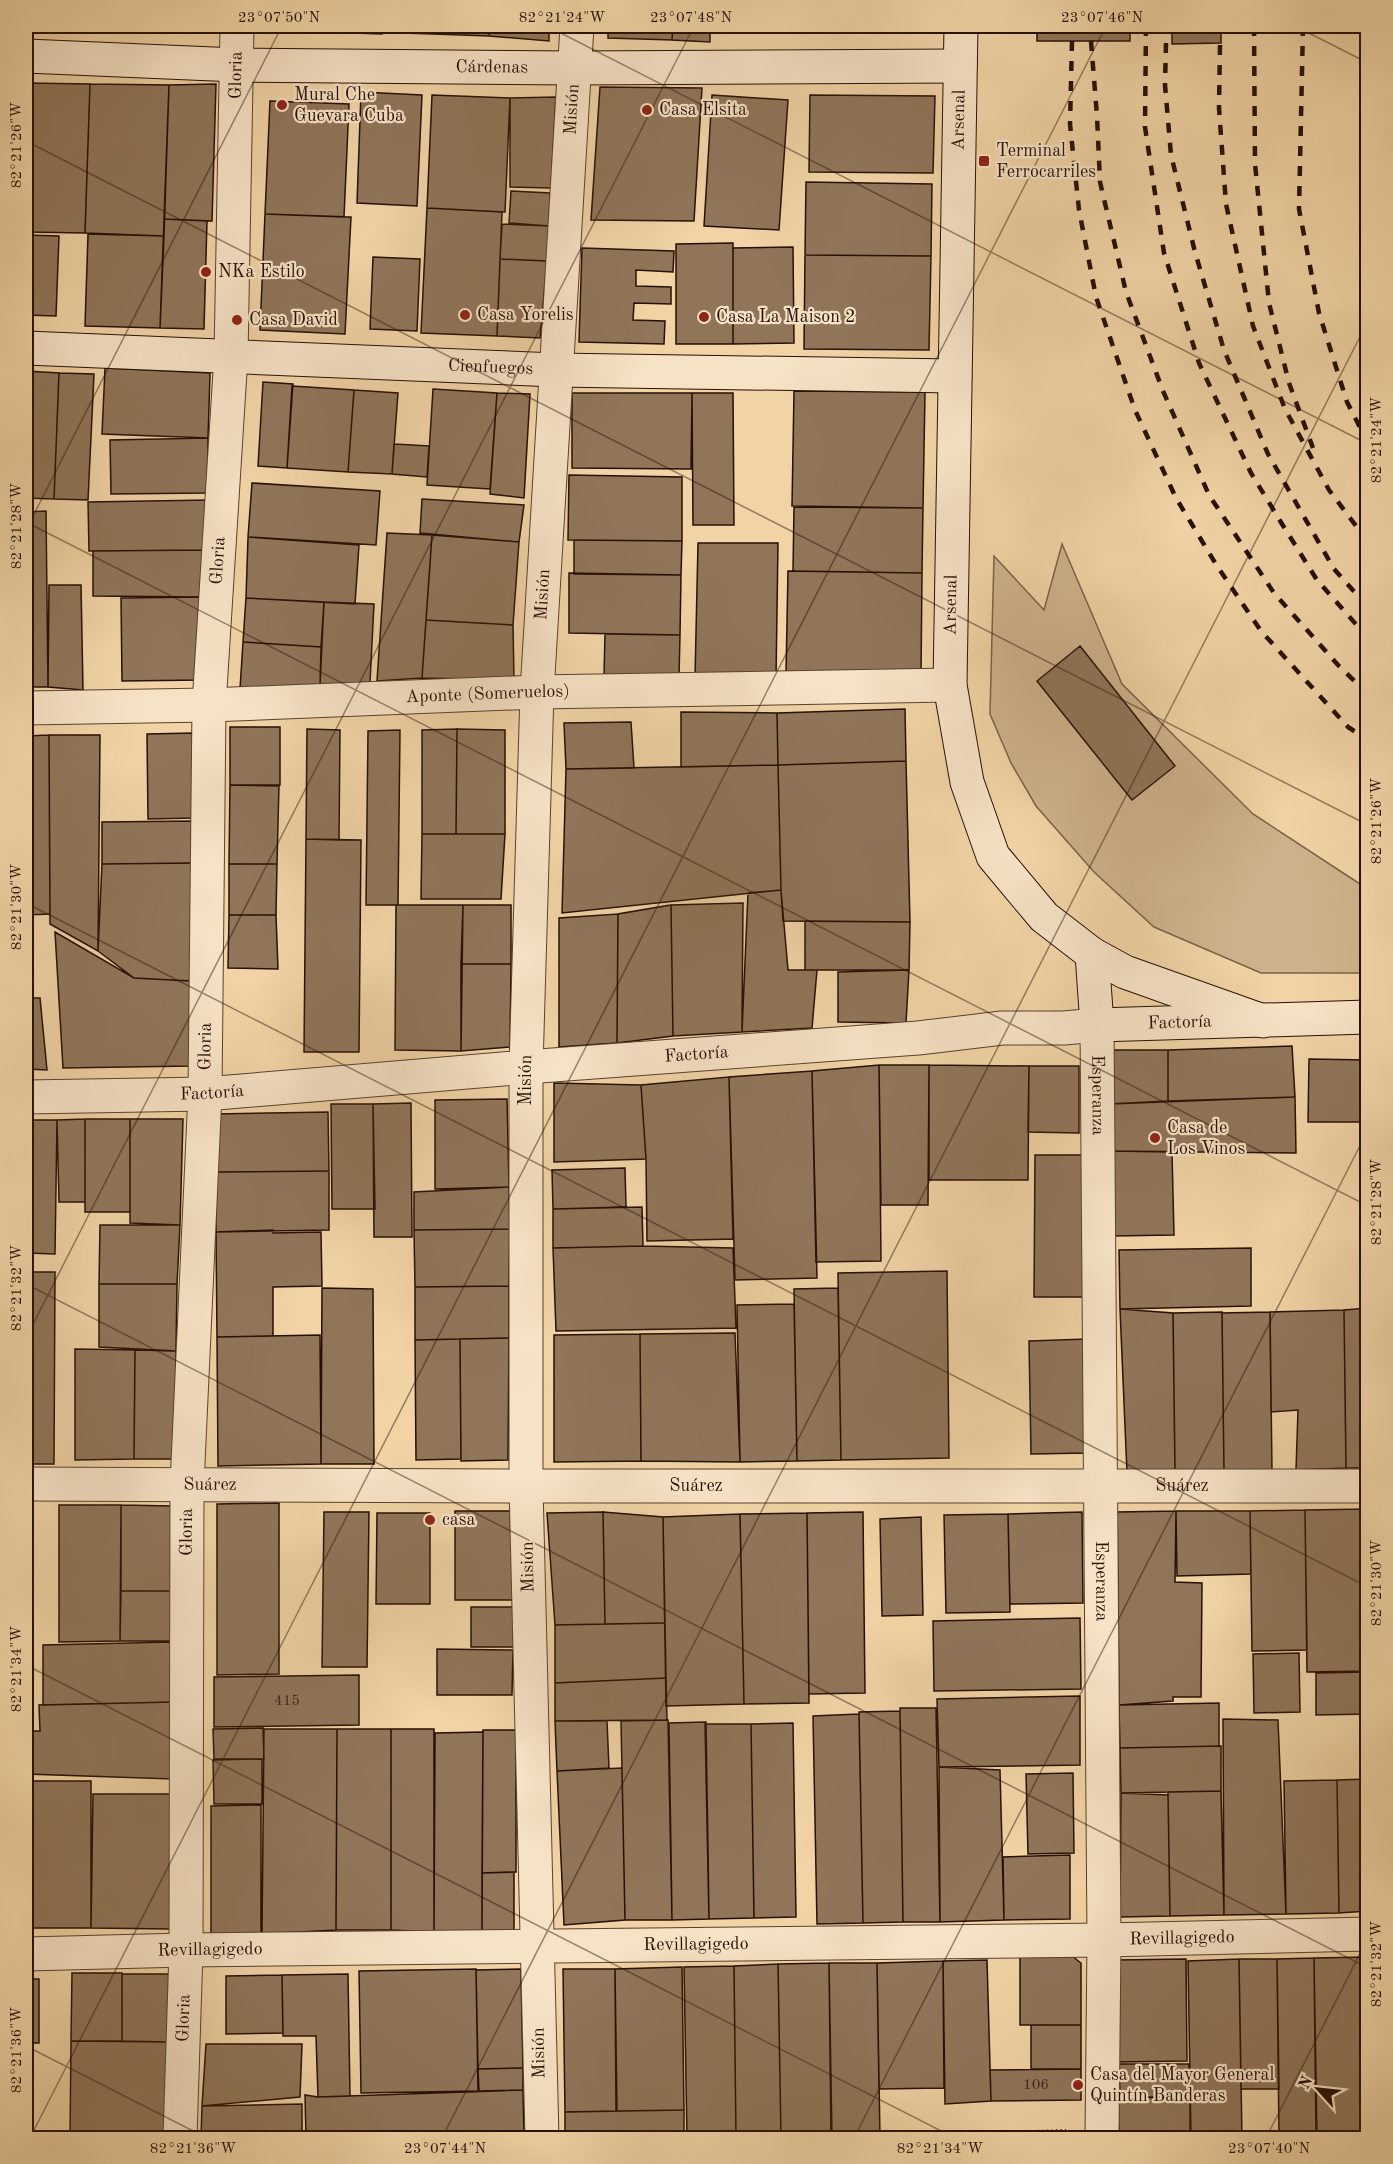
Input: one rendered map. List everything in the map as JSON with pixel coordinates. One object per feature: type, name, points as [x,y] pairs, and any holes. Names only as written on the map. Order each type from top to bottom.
[{"type":"street","name":"Gloria","points":[[180,2139],[186,1950],[187,1485],[205,1094],[209,705],[231,356],[237,26]]},
{"type":"street","name":"Misión","points":[[542,2139],[526,1486],[526,1067],[537,692],[577,26]]},
{"type":"street","name":"Arsenal","points":[[961,26],[950,685],[968,782],[993,856],[1044,917],[1092,954],[1125,972],[1263,1021]]},
{"type":"street","name":"Cárdenas","points":[[26,56],[237,65],[574,68],[960,66]]},
{"type":"street","name":"Cienfuegos","points":[[26,348],[556,370],[955,376]]},
{"type":"street","name":"Aponte (Someruelos)","points":[[26,708],[209,705],[537,692],[950,685]]},
{"type":"street","name":"Esperanza","points":[[1092,954],[1097,1025],[1101,1486],[1104,1940],[1102,2134]]},
{"type":"street","name":"Factoría","points":[[26,1097],[205,1094],[918,1038],[1002,1028],[1064,1028],[1097,1025],[1368,1017]]},
{"type":"street","name":"Suárez","points":[[26,1484],[1368,1486]]},
{"type":"street","name":"Revillagigedo","points":[[26,1954],[186,1950],[1104,1940],[1368,1934]]},
{"type":"path","points":[[903,2136],[1102,2134]]},
{"type":"shaded area","points":[[1062,544],[1122,684],[1253,814],[1367,887],[1367,973],[1261,973],[1154,927],[1094,872],[1036,806],[1011,763],[990,714],[994,556],[1044,610]]},
{"type":"building","points":[[259,26],[382,26],[382,34],[259,30]]},
{"type":"building","points":[[404,26],[490,26],[489,36],[404,33]]},
{"type":"building","points":[[490,26],[549,26],[549,41],[489,36]]},
{"type":"building","points":[[608,26],[673,26],[672,40],[608,38]]},
{"type":"building","points":[[673,26],[710,26],[710,42],[672,40]]},
{"type":"building","points":[[745,26],[783,26],[783,30],[745,30]]},
{"type":"building","points":[[791,26],[938,26],[923,33],[792,31]]},
{"type":"building","points":[[1037,26],[1130,26],[1130,41],[1037,41]]},
{"type":"building","points":[[1172,26],[1221,26],[1221,43],[1172,44]]},
{"type":"building","points":[[1304,26],[1368,26],[1368,29],[1304,30]]},
{"type":"building","points":[[26,83],[90,84],[85,233],[26,232]]},
{"type":"building","points":[[90,84],[169,85],[164,236],[85,233]]},
{"type":"building","points":[[216,84],[212,221],[164,219],[169,85]]},
{"type":"building","points":[[600,87],[702,88],[694,221],[591,220]]},
{"type":"building","points":[[361,92],[422,95],[417,206],[357,203]]},
{"type":"building","points":[[432,95],[510,98],[505,212],[427,208]]},
{"type":"building","points":[[712,95],[788,100],[779,230],[704,226]]},
{"type":"building","points":[[810,95],[935,96],[933,173],[809,172]]},
{"type":"building","points":[[556,97],[551,188],[510,187],[510,98]]},
{"type":"building","points":[[270,101],[349,104],[344,217],[265,214]]},
{"type":"building","points":[[806,182],[932,184],[931,256],[805,255]]},
{"type":"building","points":[[511,191],[550,193],[549,226],[509,223]]},
{"type":"building","points":[[427,208],[502,212],[497,336],[421,333]]},
{"type":"building","points":[[265,214],[351,217],[345,334],[260,330]]},
{"type":"building","points":[[164,219],[207,221],[204,329],[160,328]]},
{"type":"building","points":[[502,224],[549,226],[547,261],[500,259]]},
{"type":"building","points":[[88,234],[164,236],[160,328],[85,326]]},
{"type":"building","points":[[26,235],[59,236],[56,316],[26,315]]},
{"type":"building","points":[[733,243],[733,344],[676,344],[676,244]]},
{"type":"building","points":[[793,247],[794,343],[733,344],[733,248]]},
{"type":"building","points":[[582,248],[674,251],[673,272],[636,270],[636,286],[671,287],[671,304],[634,303],[633,320],[665,321],[664,344],[579,342]]},
{"type":"building","points":[[805,255],[931,256],[929,350],[804,349]]},
{"type":"building","points":[[373,257],[420,259],[417,331],[370,329]]},
{"type":"building","points":[[500,259],[547,261],[540,338],[497,336]]},
{"type":"building","points":[[105,368],[210,373],[208,438],[102,434]]},
{"type":"building","points":[[26,371],[59,373],[54,499],[26,498]]},
{"type":"building","points":[[59,373],[94,374],[88,500],[54,499]]},
{"type":"building","points":[[263,382],[293,384],[287,468],[258,466]]},
{"type":"building","points":[[292,386],[354,390],[348,472],[287,468]]},
{"type":"building","points":[[433,389],[497,393],[490,489],[427,485]]},
{"type":"building","points":[[354,390],[398,393],[392,474],[348,472]]},
{"type":"building","points":[[794,391],[925,392],[923,508],[792,506]]},
{"type":"building","points":[[497,393],[530,394],[524,498],[490,494]]},
{"type":"building","points":[[572,393],[692,393],[691,469],[572,468]]},
{"type":"building","points":[[692,393],[733,393],[734,525],[693,525]]},
{"type":"building","points":[[208,438],[208,493],[111,494],[110,440]]},
{"type":"building","points":[[394,444],[429,446],[427,477],[392,474]]},
{"type":"building","points":[[569,475],[682,477],[682,541],[568,540]]},
{"type":"building","points":[[252,483],[380,491],[376,545],[248,537]]},
{"type":"building","points":[[422,499],[524,505],[519,542],[420,533]]},
{"type":"building","points":[[209,500],[205,550],[89,551],[88,502]]},
{"type":"building","points":[[794,507],[923,508],[922,573],[793,571]]},
{"type":"building","points":[[46,511],[48,687],[26,687],[26,512]]},
{"type":"building","points":[[387,533],[432,535],[422,678],[377,681]]},
{"type":"building","points":[[432,535],[519,542],[513,625],[426,620]]},
{"type":"building","points":[[248,537],[359,545],[355,604],[246,598]]},
{"type":"building","points":[[574,540],[682,541],[681,575],[574,574]]},
{"type":"building","points":[[698,543],[778,543],[776,679],[695,678]]},
{"type":"building","points":[[205,550],[202,597],[93,596],[93,551]]},
{"type":"building","points":[[788,571],[922,573],[921,675],[786,674]]},
{"type":"building","points":[[569,573],[681,575],[680,635],[569,633]]},
{"type":"building","points":[[49,585],[81,585],[83,690],[48,687]]},
{"type":"building","points":[[202,597],[202,680],[122,681],[121,598]]},
{"type":"building","points":[[246,598],[324,602],[321,647],[243,642]]},
{"type":"building","points":[[324,602],[374,604],[370,682],[320,686]]},
{"type":"building","points":[[426,620],[513,625],[514,680],[422,678]]},
{"type":"building","points":[[605,634],[680,635],[679,677],[604,676]]},
{"type":"building","points":[[243,642],[321,647],[320,686],[240,689]]},
{"type":"building","points":[[1080,646],[1175,766],[1132,800],[1037,681]]},
{"type":"building","points":[[905,709],[906,761],[778,765],[777,713]]},
{"type":"building","points":[[681,712],[777,713],[778,765],[681,767]]},
{"type":"building","points":[[631,722],[634,768],[566,769],[564,723]]},
{"type":"building","points":[[230,727],[280,727],[280,785],[230,785]]},
{"type":"building","points":[[307,729],[340,730],[339,840],[306,839]]},
{"type":"building","points":[[457,729],[505,730],[505,834],[456,834]]},
{"type":"building","points":[[457,729],[456,834],[422,834],[422,730]]},
{"type":"building","points":[[400,730],[398,905],[366,905],[368,731]]},
{"type":"building","points":[[194,733],[195,818],[148,819],[147,734]]},
{"type":"building","points":[[49,735],[100,735],[98,951],[50,924]]},
{"type":"building","points":[[49,735],[50,914],[26,915],[26,736]]},
{"type":"building","points":[[906,761],[910,922],[783,921],[778,765]]},
{"type":"building","points":[[778,765],[781,890],[562,913],[566,769]]},
{"type":"building","points":[[230,785],[279,786],[277,864],[229,864]]},
{"type":"building","points":[[193,821],[194,863],[102,864],[102,822]]},
{"type":"building","points":[[422,834],[505,834],[501,899],[421,899]]},
{"type":"building","points":[[306,839],[361,840],[359,1052],[304,1052]]},
{"type":"building","points":[[194,863],[190,981],[134,978],[98,951],[102,864]]},
{"type":"building","points":[[229,864],[277,864],[276,915],[229,915]]},
{"type":"building","points":[[781,890],[788,970],[817,970],[812,1028],[742,1032],[748,893]]},
{"type":"building","points":[[743,903],[742,1032],[673,1036],[671,905]]},
{"type":"building","points":[[396,905],[463,905],[461,1051],[395,1050]]},
{"type":"building","points":[[463,905],[511,905],[511,964],[461,964]]},
{"type":"building","points":[[671,905],[673,1036],[617,1043],[618,914]]},
{"type":"building","points":[[618,914],[617,1043],[559,1047],[559,918]]},
{"type":"building","points":[[229,915],[276,915],[278,969],[228,968]]},
{"type":"building","points":[[805,921],[910,922],[909,970],[805,970]]},
{"type":"building","points":[[55,932],[134,978],[190,981],[191,1066],[63,1068]]},
{"type":"building","points":[[461,964],[511,964],[510,1047],[461,1051]]},
{"type":"building","points":[[909,970],[906,1023],[838,1022],[838,972]]},
{"type":"building","points":[[26,998],[40,998],[47,1070],[26,1069]]},
{"type":"building","points":[[1292,1046],[1295,1097],[1168,1101],[1168,1050]]},
{"type":"building","points":[[1111,1050],[1168,1050],[1168,1101],[1110,1104]]},
{"type":"building","points":[[1309,1059],[1368,1060],[1368,1122],[1308,1122]]},
{"type":"building","points":[[879,1065],[929,1065],[928,1205],[881,1205]]},
{"type":"building","points":[[879,1065],[881,1261],[816,1262],[812,1071]]},
{"type":"building","points":[[929,1065],[1029,1066],[1028,1180],[929,1180]]},
{"type":"building","points":[[1029,1066],[1079,1066],[1079,1133],[1028,1132]]},
{"type":"building","points":[[812,1071],[817,1278],[735,1280],[729,1077]]},
{"type":"building","points":[[729,1077],[733,1239],[647,1241],[646,1159],[641,1085]]},
{"type":"building","points":[[554,1083],[641,1085],[646,1159],[554,1162]]},
{"type":"building","points":[[1295,1097],[1296,1153],[1111,1151],[1110,1104]]},
{"type":"building","points":[[507,1099],[509,1187],[435,1189],[435,1100]]},
{"type":"building","points":[[411,1103],[412,1237],[374,1237],[373,1104]]},
{"type":"building","points":[[331,1104],[373,1104],[375,1209],[332,1209]]},
{"type":"building","points":[[328,1112],[329,1171],[215,1172],[215,1114]]},
{"type":"building","points":[[85,1119],[85,1202],[59,1202],[57,1120]]},
{"type":"building","points":[[85,1119],[130,1119],[130,1212],[85,1212]]},
{"type":"building","points":[[130,1119],[183,1119],[180,1225],[130,1223]]},
{"type":"building","points":[[26,1120],[57,1120],[55,1254],[26,1253]]},
{"type":"building","points":[[1111,1151],[1172,1152],[1174,1235],[1112,1236]]},
{"type":"building","points":[[1035,1155],[1087,1155],[1086,1297],[1034,1297]]},
{"type":"building","points":[[625,1168],[626,1207],[553,1209],[552,1170]]},
{"type":"building","points":[[329,1171],[329,1230],[216,1232],[215,1172]]},
{"type":"building","points":[[509,1187],[510,1229],[414,1230],[414,1192]]},
{"type":"building","points":[[642,1207],[643,1246],[553,1248],[553,1209]]},
{"type":"building","points":[[100,1225],[180,1225],[177,1284],[99,1284]]},
{"type":"building","points":[[510,1229],[509,1286],[415,1287],[414,1230]]},
{"type":"building","points":[[273,1230],[273,1233],[321,1232],[322,1286],[273,1287],[273,1336],[217,1337],[216,1232]]},
{"type":"building","points":[[643,1246],[733,1248],[736,1328],[556,1331],[553,1248]]},
{"type":"building","points":[[1251,1248],[1251,1306],[1120,1309],[1119,1250]]},
{"type":"building","points":[[947,1271],[949,1458],[841,1460],[838,1273]]},
{"type":"building","points":[[26,1272],[55,1272],[54,1464],[26,1464]]},
{"type":"building","points":[[99,1284],[177,1284],[176,1351],[99,1347]]},
{"type":"building","points":[[509,1286],[509,1338],[415,1340],[415,1287]]},
{"type":"building","points":[[322,1288],[373,1289],[374,1464],[321,1464]]},
{"type":"building","points":[[838,1288],[841,1460],[797,1461],[794,1289]]},
{"type":"building","points":[[794,1304],[797,1461],[740,1462],[737,1305]]},
{"type":"building","points":[[1368,1308],[1368,1468],[1346,1468],[1344,1310]]},
{"type":"building","points":[[1120,1309],[1173,1313],[1175,1473],[1127,1473]]},
{"type":"building","points":[[1344,1310],[1346,1468],[1296,1470],[1298,1410],[1271,1412],[1270,1312]]},
{"type":"building","points":[[1222,1312],[1224,1472],[1175,1473],[1173,1313]]},
{"type":"building","points":[[1270,1312],[1272,1471],[1224,1472],[1222,1313]]},
{"type":"building","points":[[735,1333],[740,1462],[641,1461],[640,1334]]},
{"type":"building","points":[[640,1334],[641,1461],[554,1462],[554,1335]]},
{"type":"building","points":[[320,1335],[321,1464],[218,1466],[217,1337]]},
{"type":"building","points":[[509,1338],[508,1460],[461,1461],[460,1339]]},
{"type":"building","points":[[460,1339],[461,1459],[416,1460],[415,1340]]},
{"type":"building","points":[[1087,1339],[1089,1453],[1031,1454],[1029,1341]]},
{"type":"building","points":[[75,1349],[135,1350],[134,1459],[75,1460]]},
{"type":"building","points":[[135,1350],[176,1351],[176,1459],[134,1459]]},
{"type":"building","points":[[279,1503],[279,1674],[217,1675],[217,1504]]},
{"type":"building","points":[[59,1505],[121,1505],[120,1641],[59,1642]]},
{"type":"building","points":[[121,1505],[172,1506],[172,1591],[121,1591]]},
{"type":"building","points":[[26,1506],[33,1506],[33,1618],[26,1618]]},
{"type":"building","points":[[1368,1509],[1368,1671],[1307,1672],[1305,1510]]},
{"type":"building","points":[[1305,1510],[1307,1650],[1252,1651],[1250,1511]]},
{"type":"building","points":[[455,1511],[516,1511],[515,1600],[455,1600]]},
{"type":"building","points":[[1176,1511],[1175,1582],[1202,1583],[1201,1697],[1173,1697],[1173,1701],[1119,1705],[1117,1512]]},
{"type":"building","points":[[1176,1511],[1250,1511],[1251,1574],[1177,1576]]},
{"type":"building","points":[[324,1512],[369,1512],[367,1667],[322,1667]]},
{"type":"building","points":[[603,1512],[663,1517],[665,1623],[605,1624]]},
{"type":"building","points":[[603,1512],[605,1624],[555,1625],[547,1513]]},
{"type":"building","points":[[863,1512],[865,1693],[809,1694],[807,1513]]},
{"type":"building","points":[[1082,1512],[1083,1603],[1010,1604],[1008,1514]]},
{"type":"building","points":[[377,1513],[430,1513],[430,1604],[376,1604]]},
{"type":"building","points":[[807,1513],[809,1703],[744,1704],[740,1514]]},
{"type":"building","points":[[740,1514],[744,1704],[666,1706],[663,1517]]},
{"type":"building","points":[[1008,1514],[1010,1612],[946,1613],[944,1515]]},
{"type":"building","points":[[921,1517],[923,1615],[882,1616],[880,1519]]},
{"type":"building","points":[[121,1591],[172,1591],[172,1641],[120,1641]]},
{"type":"building","points":[[471,1607],[515,1607],[515,1647],[471,1647]]},
{"type":"building","points":[[1080,1618],[1081,1689],[934,1691],[933,1621]]},
{"type":"building","points":[[665,1623],[666,1678],[555,1683],[555,1625]]},
{"type":"building","points":[[172,1642],[173,1702],[43,1705],[43,1645]]},
{"type":"building","points":[[437,1649],[513,1650],[512,1695],[437,1695]]},
{"type":"building","points":[[1299,1653],[1300,1712],[1254,1713],[1253,1654]]},
{"type":"building","points":[[1368,1672],[1368,1714],[1316,1715],[1316,1673]]},
{"type":"building","points":[[359,1675],[359,1725],[214,1727],[214,1677]]},
{"type":"building","points":[[666,1678],[667,1720],[555,1721],[555,1683]]},
{"type":"building","points":[[1080,1696],[1080,1765],[939,1767],[937,1699]]},
{"type":"building","points":[[173,1702],[173,1779],[26,1774],[26,1731],[40,1731],[39,1705]]},
{"type":"building","points":[[1219,1703],[1219,1746],[1120,1748],[1119,1705]]},
{"type":"building","points":[[900,1708],[936,1708],[940,1922],[903,1922]]},
{"type":"building","points":[[900,1711],[903,1922],[863,1923],[859,1712]]},
{"type":"building","points":[[859,1714],[863,1923],[817,1924],[813,1716]]},
{"type":"building","points":[[1223,1719],[1278,1720],[1286,1914],[1224,1915]]},
{"type":"building","points":[[668,1720],[672,1920],[625,1920],[621,1721]]},
{"type":"building","points":[[555,1721],[607,1721],[609,1768],[557,1771]]},
{"type":"building","points":[[706,1722],[709,1919],[672,1920],[669,1723]]},
{"type":"building","points":[[793,1723],[796,1917],[754,1918],[751,1724]]},
{"type":"building","points":[[705,1724],[751,1724],[754,1918],[709,1919]]},
{"type":"building","points":[[263,1728],[264,1759],[214,1759],[213,1729]]},
{"type":"building","points":[[264,1729],[337,1729],[336,1930],[262,1934]]},
{"type":"building","points":[[337,1729],[391,1729],[391,1930],[336,1930]]},
{"type":"building","points":[[391,1729],[434,1729],[434,1932],[391,1930]]},
{"type":"building","points":[[483,1730],[516,1730],[516,1872],[482,1873]]},
{"type":"building","points":[[483,1732],[482,1932],[434,1932],[435,1733]]},
{"type":"building","points":[[1221,1746],[1221,1791],[1121,1793],[1120,1748]]},
{"type":"building","points":[[262,1759],[262,1804],[214,1804],[213,1760]]},
{"type":"building","points":[[939,1767],[1000,1770],[1004,1920],[940,1922]]},
{"type":"building","points":[[622,1768],[625,1920],[564,1925],[557,1771]]},
{"type":"building","points":[[1073,1773],[1074,1853],[1028,1854],[1026,1774]]},
{"type":"building","points":[[1368,1779],[1368,1911],[1339,1913],[1337,1780]]},
{"type":"building","points":[[1337,1780],[1339,1913],[1286,1914],[1284,1781]]},
{"type":"building","points":[[26,1781],[91,1781],[91,1928],[26,1928]]},
{"type":"building","points":[[1221,1791],[1224,1915],[1170,1916],[1168,1792]]},
{"type":"building","points":[[1121,1793],[1168,1795],[1170,1916],[1120,1917]]},
{"type":"building","points":[[93,1794],[171,1794],[171,1929],[91,1928]]},
{"type":"building","points":[[261,1805],[261,1935],[211,1935],[211,1806]]},
{"type":"building","points":[[1070,1855],[1070,1919],[1004,1920],[1003,1857]]},
{"type":"building","points":[[514,1872],[514,1932],[482,1932],[482,1873]]},
{"type":"building","points":[[1072,1956],[1081,1963],[1081,2025],[1020,2025],[1020,1957]]},
{"type":"building","points":[[1368,1957],[1368,2138],[1317,2138],[1314,1958]]},
{"type":"building","points":[[1314,1958],[1316,2138],[1279,2138],[1277,1959]]},
{"type":"building","points":[[1186,1959],[1187,2061],[1118,2062],[1116,1960]]},
{"type":"building","points":[[1239,1959],[1277,1959],[1279,2089],[1241,2089]]},
{"type":"building","points":[[1239,1959],[1242,2138],[1191,2138],[1188,1961]]},
{"type":"building","points":[[987,1960],[991,2101],[945,2104],[943,1961]]},
{"type":"building","points":[[943,1961],[944,2088],[879,2089],[877,1963]]},
{"type":"building","points":[[829,1963],[832,2138],[781,2138],[778,1964]]},
{"type":"building","points":[[829,1963],[877,1963],[880,2138],[831,2138]]},
{"type":"building","points":[[778,1964],[781,2138],[736,2138],[734,1966]]},
{"type":"building","points":[[734,1966],[736,2138],[687,2138],[684,1967]]},
{"type":"building","points":[[682,1967],[684,2110],[617,2111],[615,1969]]},
{"type":"building","points":[[476,1969],[478,2091],[361,2093],[359,1971]]},
{"type":"building","points":[[521,1969],[523,2068],[478,2069],[476,1970]]},
{"type":"building","points":[[563,1969],[615,1969],[616,2111],[565,2112]]},
{"type":"building","points":[[72,1973],[122,1973],[122,2041],[71,2041]]},
{"type":"building","points":[[122,1974],[169,1974],[168,2042],[122,2041]]},
{"type":"building","points":[[348,1974],[350,2096],[318,2097],[316,2036],[283,2036],[282,1975]]},
{"type":"building","points":[[282,1975],[283,2033],[226,2034],[226,1976]]},
{"type":"building","points":[[26,1979],[39,1979],[39,2043],[26,2043]]},
{"type":"building","points":[[1031,2025],[1081,2025],[1081,2069],[1031,2069]]},
{"type":"building","points":[[71,2041],[168,2042],[167,2138],[70,2138]]},
{"type":"building","points":[[206,2044],[302,2044],[300,2097],[202,2106]]},
{"type":"building","points":[[1119,2064],[1189,2064],[1190,2097],[1120,2097]]},
{"type":"building","points":[[523,2068],[523,2090],[479,2091],[478,2069]]},
{"type":"building","points":[[1081,2069],[1081,2100],[991,2101],[990,2070]]},
{"type":"building","points":[[523,2090],[524,2138],[306,2138],[305,2095],[318,2097]]},
{"type":"building","points":[[1190,2097],[1190,2138],[1119,2138],[1118,2098]]},
{"type":"building","points":[[302,2104],[302,2138],[201,2138],[202,2106]]},
{"type":"building","points":[[684,2110],[684,2138],[565,2138],[565,2112]]},
{"type":"railway","points":[[1146,26],[1145,127],[1164,253],[1199,363],[1251,473],[1282,524],[1317,580],[1368,638]]},
{"type":"railway","points":[[1254,26],[1255,164],[1269,303],[1289,383],[1313,448]]},
{"type":"railway","points":[[1303,26],[1299,209],[1319,313],[1347,402],[1368,443]]},
{"type":"railway","points":[[1072,41],[1070,124],[1079,210],[1096,297],[1135,410],[1176,498],[1217,566],[1261,631],[1348,727],[1368,740]]},
{"type":"railway","points":[[1091,41],[1100,182],[1126,292],[1163,391],[1209,495],[1274,593],[1338,665],[1368,694]]},
{"type":"railway","points":[[1166,43],[1165,85],[1171,155],[1195,252],[1224,350],[1268,454],[1334,569],[1368,607]]},
{"type":"railway","points":[[1220,45],[1219,108],[1226,204],[1253,326],[1285,409],[1329,490],[1368,542]]},
{"type":"place","name":"Mural Che Guevara Cuba","points":[[282,105]]},
{"type":"place","name":"Casa Elsita","points":[[647,110]]},
{"type":"place","name":"Terminal Ferrocarriles","points":[[984,161]]},
{"type":"place","name":"NKa Estilo","points":[[206,272]]},
{"type":"place","name":"Casa Yorelis","points":[[465,315]]},
{"type":"place","name":"Casa La Maison 2","points":[[704,317]]},
{"type":"place","name":"Casa David","points":[[237,320]]},
{"type":"place","name":"Casa de Los Vinos","points":[[1155,1138]]},
{"type":"place","name":"casa","points":[[430,1520]]},
{"type":"place","name":"Casa del Mayor General Quintín Banderas","points":[[1078,2085]]}]
